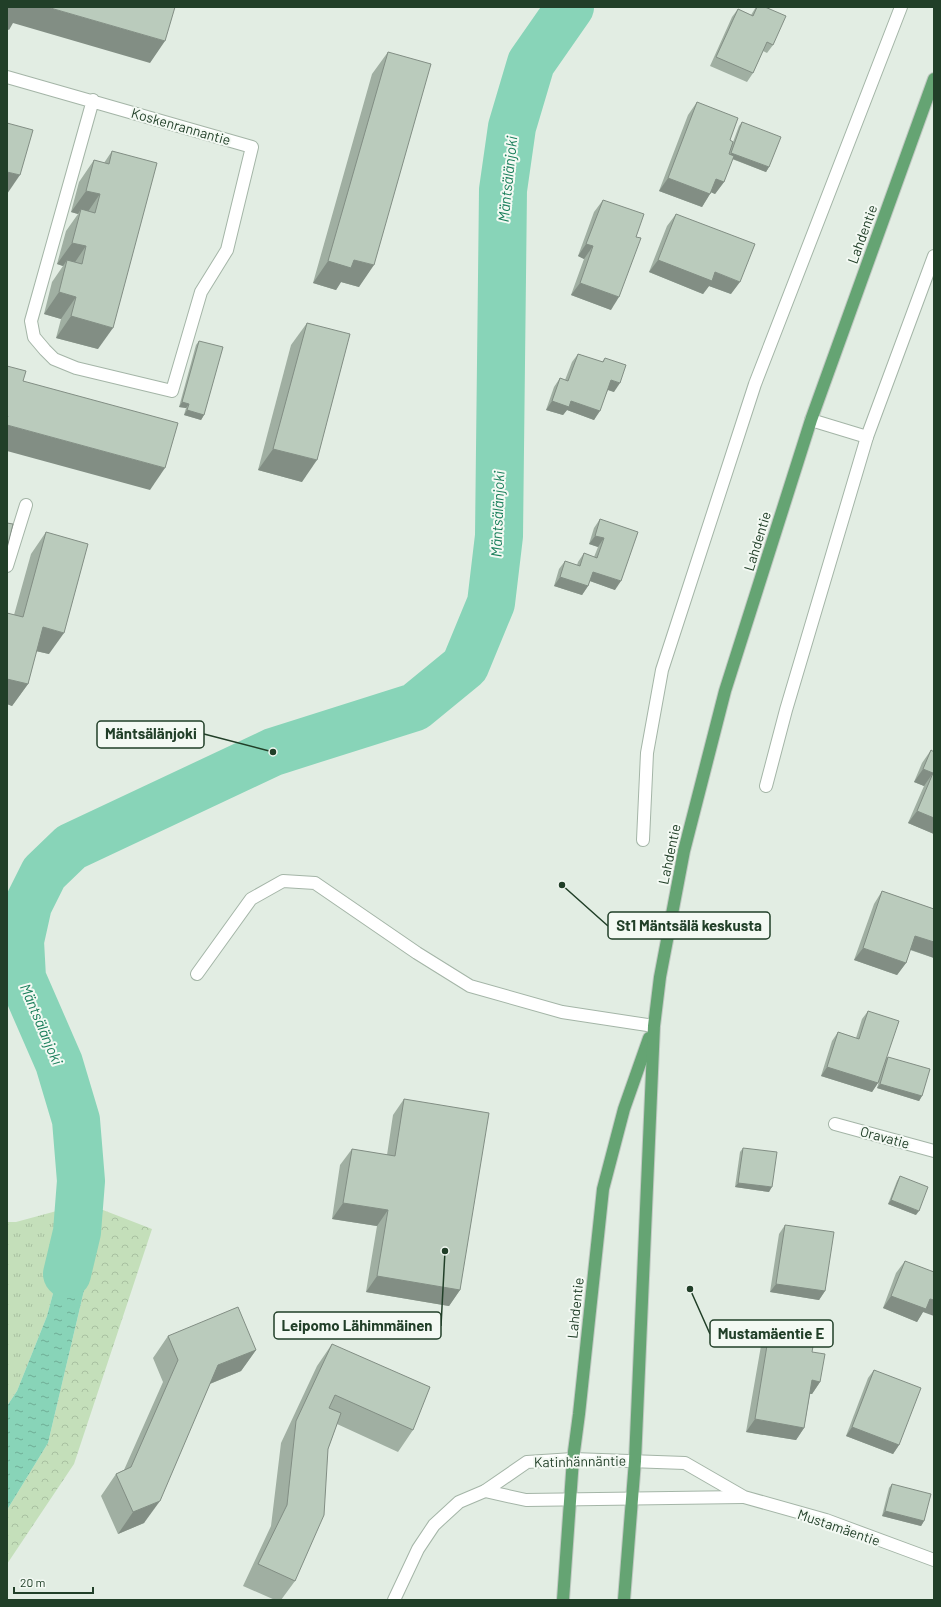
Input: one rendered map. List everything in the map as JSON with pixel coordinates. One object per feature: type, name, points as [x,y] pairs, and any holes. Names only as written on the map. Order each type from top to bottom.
[{"type":"main road","name":"Lahdentie","points":[[624,1600],[636,1461],[654,1026],[660,977],[684,851],[725,691],[811,420],[934,78]]},
{"type":"main road","name":"Lahdentie","points":[[563,1600],[573,1459],[603,1189],[624,1109],[654,1026]]},
{"type":"street","points":[[643,840],[647,753],[662,670],[755,384],[901,7]]},
{"type":"street","name":"Koskenrannantie","points":[[7,77],[93,100],[252,147],[227,250],[201,292],[172,391],[76,368],[54,359],[34,337],[31,322],[93,100]]},
{"type":"street","points":[[766,786],[786,710],[867,437],[934,256]]},
{"type":"street","points":[[811,420],[867,437]]},
{"type":"street","points":[[7,566],[26,505]]},
{"type":"street","points":[[197,974],[251,899],[283,881],[315,882],[417,953],[470,986],[562,1012],[654,1026]]},
{"type":"street","name":"Oravatie","points":[[835,1124],[934,1151]]},
{"type":"street","name":"Katinhännäntie","points":[[394,1600],[418,1549],[434,1525],[459,1502],[485,1491],[527,1462],[573,1459],[636,1461]]},
{"type":"street","name":"Mustamäentie","points":[[636,1461],[685,1463],[744,1497],[826,1520],[934,1560]]},
{"type":"street","points":[[485,1491],[526,1500],[570,1500]]},
{"type":"street","name":"Mustamäentie","points":[[570,1500],[744,1497]]},
{"type":"green space","points":[[64,1209],[63,1256],[47,1316],[17,1391],[7,1406],[7,1222],[16,1222]]},
{"type":"green space","points":[[103,1210],[152,1229],[74,1464],[7,1564],[7,1510],[48,1443]]},
{"type":"water","points":[[64,1209],[103,1210],[48,1443],[7,1510],[7,1406],[17,1391],[47,1316],[63,1256]]},
{"type":"building","points":[[47,7],[175,7],[165,41]]},
{"type":"building","points":[[757,7],[765,7],[786,16],[773,45],[767,42],[753,73],[716,57],[738,9],[753,16]]},
{"type":"building","points":[[388,52],[431,64],[374,265],[354,260],[351,268],[328,261]]},
{"type":"building","points":[[697,102],[738,118],[730,140],[733,142],[729,154],[734,156],[724,182],[716,179],[710,194],[668,178]]},
{"type":"building","points":[[742,122],[781,137],[769,167],[731,153]]},
{"type":"building","points":[[7,123],[33,130],[20,175],[7,172]]},
{"type":"building","points":[[112,151],[157,163],[113,328],[71,316],[76,297],[59,292],[67,260],[82,264],[86,246],[72,243],[81,209],[95,213],[100,194],[86,191],[94,160],[109,164]]},
{"type":"building","points":[[603,200],[644,214],[636,237],[641,238],[619,297],[580,283],[593,246],[586,244]]},
{"type":"building","points":[[676,214],[755,244],[740,282],[715,272],[712,281],[658,260]]},
{"type":"building","points":[[307,323],[350,334],[317,460],[273,449]]},
{"type":"building","points":[[199,341],[223,347],[204,415],[187,410],[189,404],[182,402]]},
{"type":"building","points":[[578,354],[603,362],[605,358],[626,365],[620,383],[611,380],[600,411],[571,401],[569,407],[552,401],[560,378],[568,381]]},
{"type":"building","points":[[7,366],[26,371],[23,381],[178,423],[165,468],[7,425]]},
{"type":"building","points":[[600,519],[638,532],[621,581],[593,572],[588,586],[560,577],[565,561],[580,566],[584,553],[597,558],[604,538],[595,536]]},
{"type":"building","points":[[7,523],[13,524],[7,548]]},
{"type":"building","points":[[46,532],[88,544],[64,633],[43,627],[28,684],[7,679],[7,613],[23,617]]},
{"type":"building","points":[[931,750],[934,752],[934,818],[917,811],[933,773],[923,769]]},
{"type":"building","points":[[882,891],[934,909],[934,942],[915,936],[906,963],[863,948]]},
{"type":"building","points":[[868,1011],[899,1021],[878,1083],[827,1067],[838,1032],[859,1039]]},
{"type":"building","points":[[888,1057],[930,1069],[922,1096],[880,1084]]},
{"type":"building","points":[[404,1099],[489,1113],[460,1290],[377,1276],[388,1210],[343,1203],[352,1149],[395,1156]]},
{"type":"building","points":[[743,1148],[777,1152],[772,1187],[738,1183]]},
{"type":"building","points":[[900,1176],[928,1187],[919,1211],[891,1200]]},
{"type":"building","points":[[785,1225],[834,1232],[825,1291],[776,1284]]},
{"type":"building","points":[[905,1261],[934,1272],[934,1300],[930,1299],[926,1309],[891,1296]]},
{"type":"building","points":[[238,1307],[256,1350],[218,1365],[160,1501],[133,1512],[116,1474],[131,1467],[178,1360],[168,1336]]},
{"type":"building","points":[[770,1327],[815,1335],[812,1352],[825,1354],[820,1382],[812,1380],[804,1428],[755,1419]]},
{"type":"building","points":[[332,1344],[430,1387],[413,1430],[335,1395],[329,1408],[341,1413],[328,1449],[324,1515],[295,1581],[258,1564],[287,1505],[296,1421]]},
{"type":"building","points":[[874,1370],[921,1388],[899,1445],[852,1427]]},
{"type":"building","points":[[892,1484],[931,1494],[924,1521],[885,1511]]},
{"type":"waterway","name":"Mäntsälänjoki","points":[[67,1274],[77,1232],[81,1181],[76,1120],[59,1063],[22,978],[20,941],[28,905],[44,873],[71,847],[273,752],[415,707],[465,666],[491,603],[499,536],[503,190],[512,127],[531,63],[570,7]]},
{"type":"place","name":"Mäntsälänjoki","points":[[273,752]]},
{"type":"place","name":"St1 Mäntsälä keskusta","points":[[562,885]]},
{"type":"place","name":"Leipomo Lähimmäinen","points":[[445,1251]]},
{"type":"place","name":"Mustamäentie E","points":[[690,1289]]}]
